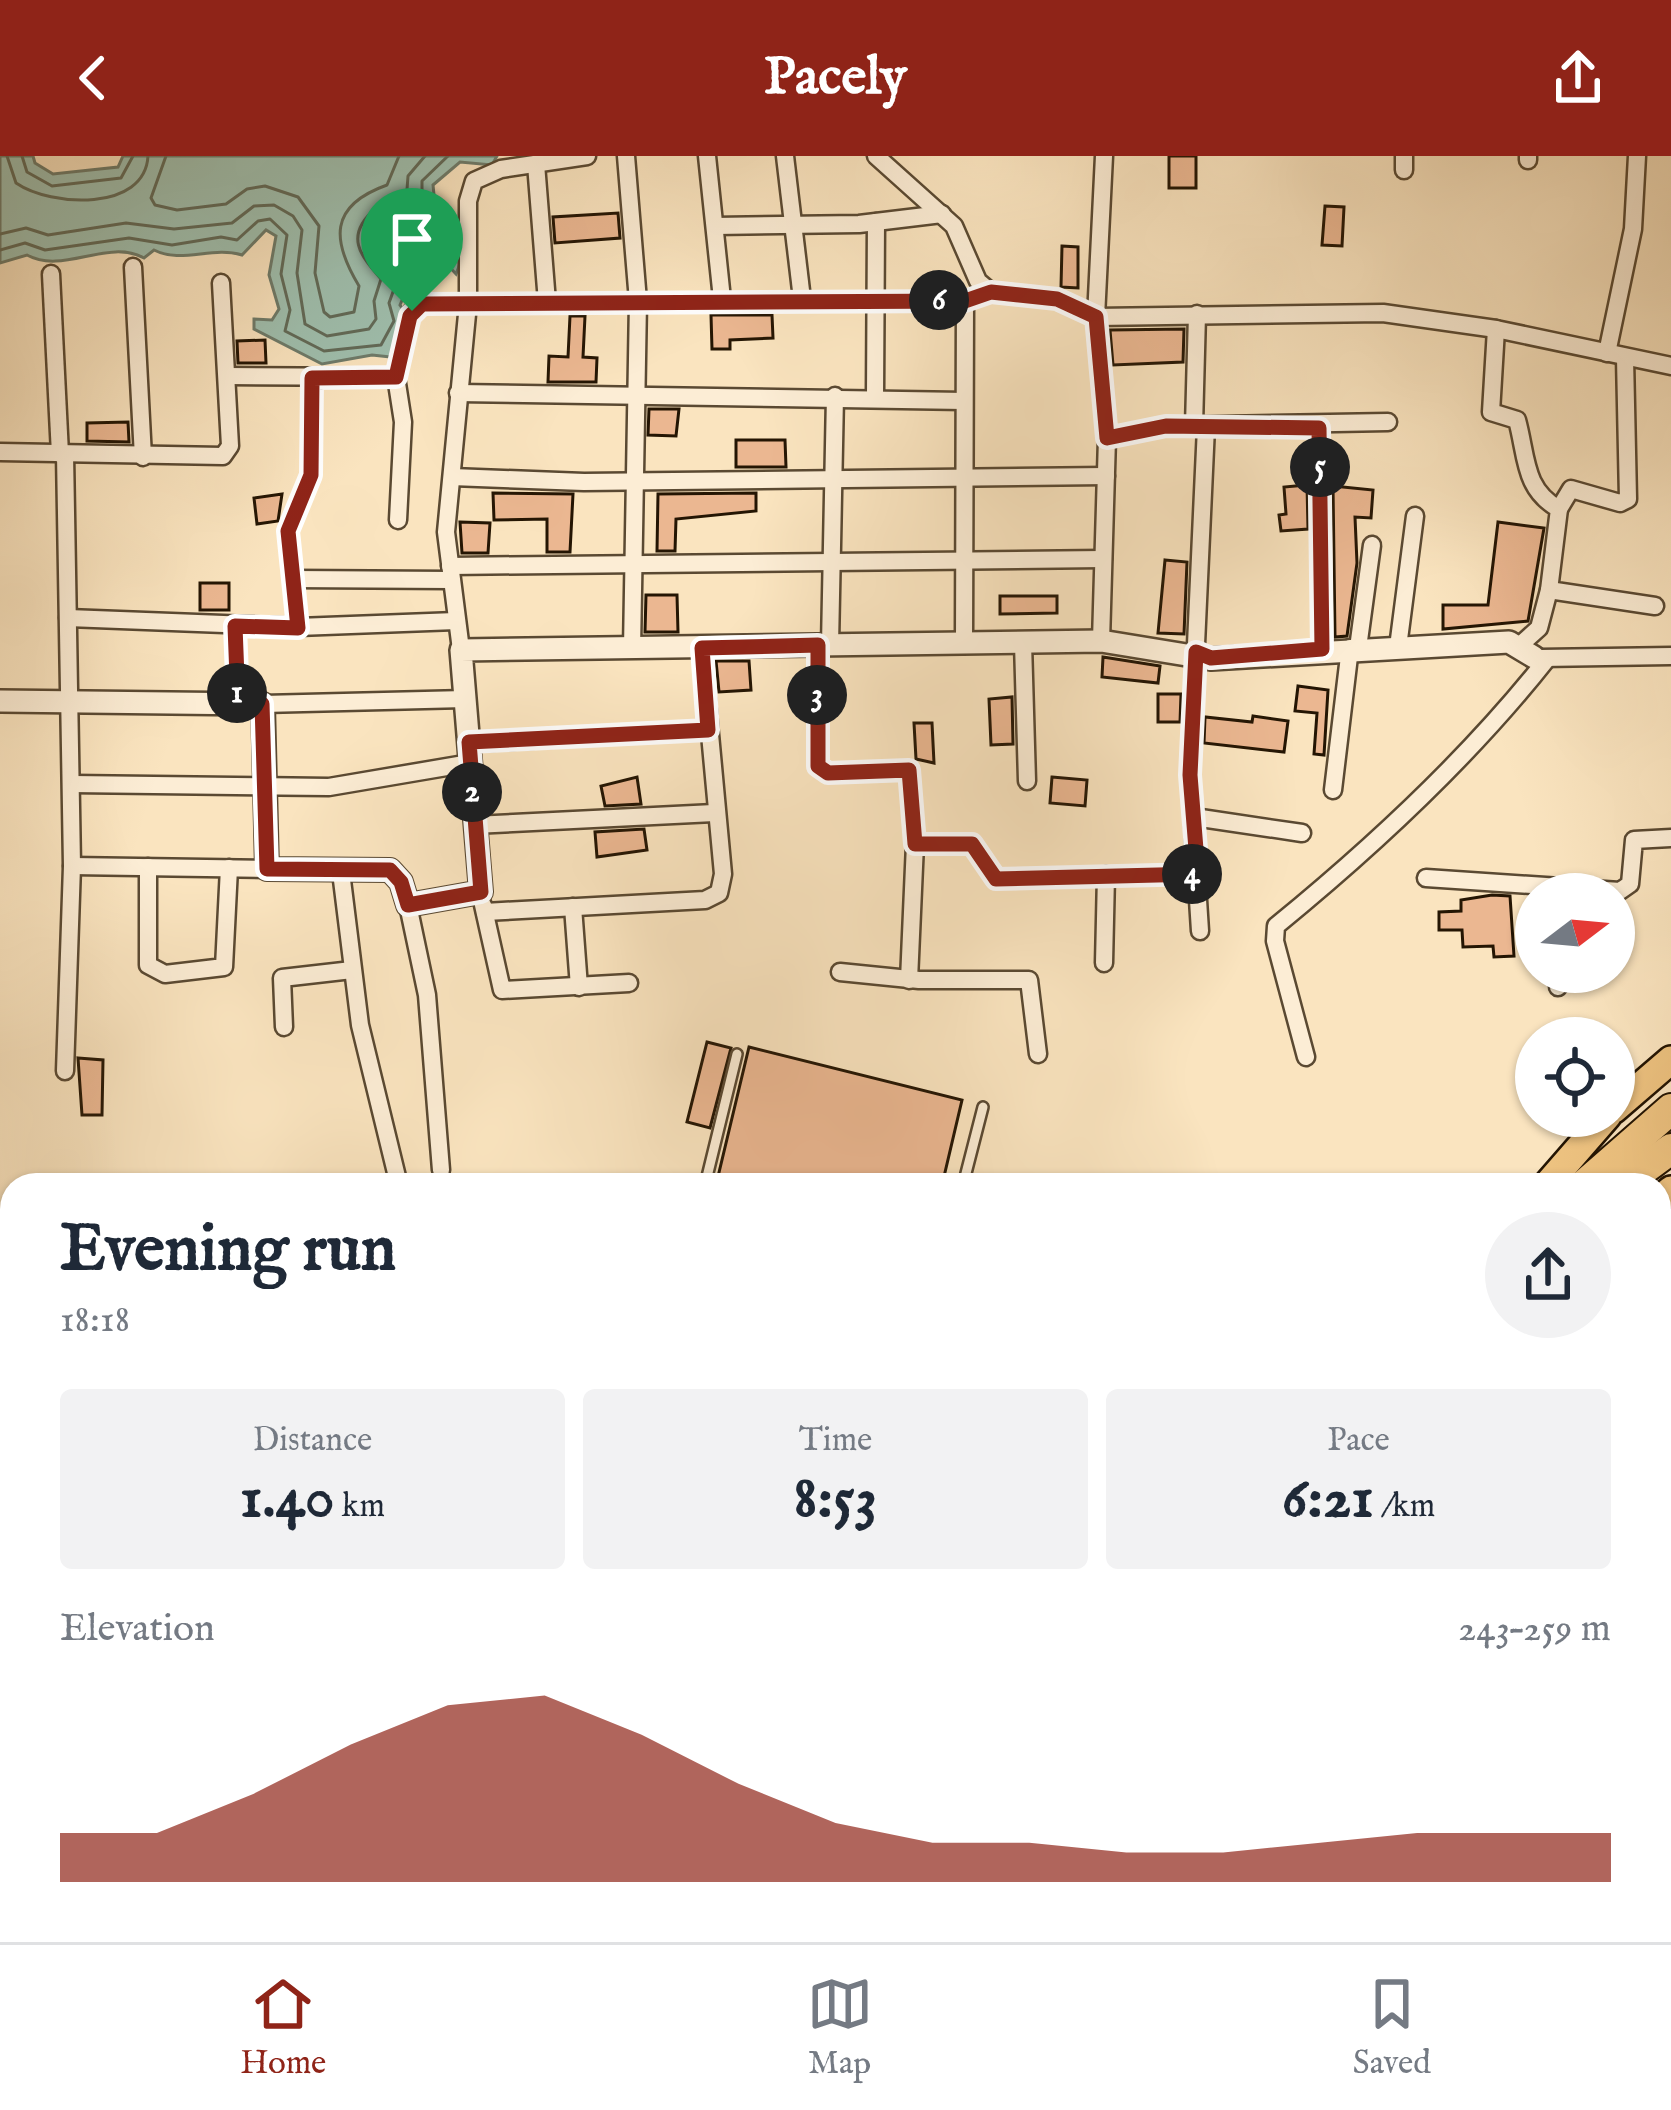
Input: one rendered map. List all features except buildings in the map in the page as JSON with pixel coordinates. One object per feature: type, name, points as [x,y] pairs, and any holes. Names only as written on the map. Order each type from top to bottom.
[{"type":"highway","points":[[1635,1091],[1671,1060]]},
{"type":"highway","points":[[1598,1173],[1671,1109]]},
{"type":"highway","points":[[1557,1173],[1588,1137]]},
{"type":"highway","points":[[1638,1173],[1671,1149]]},
{"type":"street","points":[[587,156],[490,172],[474,181],[468,202],[469,304],[446,532],[483,902],[502,990],[629,983]]},
{"type":"street","points":[[626,156],[638,301],[632,649]]},
{"type":"street","points":[[707,156],[722,299]]},
{"type":"street","points":[[785,156],[802,299]]},
{"type":"street","points":[[876,156],[942,214],[963,240],[978,281],[991,292]]},
{"type":"street","points":[[1101,641],[1107,438],[1096,317],[1104,156]]},
{"type":"street","points":[[1306,1058],[1275,941],[1276,926],[1360,856],[1496,721],[1531,654],[1550,590],[1558,509],[1571,489],[1620,503],[1628,500],[1616,355],[1633,229],[1637,156]]},
{"type":"street","points":[[536,164],[548,302]]},
{"type":"street","points":[[715,226],[876,222],[942,214]]},
{"type":"street","points":[[875,397],[880,299],[876,222]]},
{"type":"street","points":[[134,268],[143,457]]},
{"type":"street","points":[[51,274],[63,454],[72,784],[65,1072]]},
{"type":"street","points":[[0,452],[217,458],[228,452],[220,283]]},
{"type":"street","points":[[398,520],[403,422],[396,377],[412,311],[422,304],[965,301],[991,292],[1057,299],[1096,317],[1383,313],[1496,329],[1671,366]]},
{"type":"street","points":[[964,643],[965,301]]},
{"type":"street","points":[[1197,314],[1200,426],[1190,775],[1200,931]]},
{"type":"street","points":[[1496,329],[1492,412],[1517,420],[1528,477],[1542,500],[1558,509]]},
{"type":"street","points":[[228,376],[396,377]]},
{"type":"street","points":[[298,628],[289,520],[311,475],[312,378]]},
{"type":"street","points":[[458,393],[964,401]]},
{"type":"street","points":[[835,396],[818,766],[828,773],[909,770],[915,844],[909,980]]},
{"type":"street","points":[[1107,438],[1200,426],[1319,428],[1388,422]]},
{"type":"street","points":[[1319,428],[1322,649]]},
{"type":"street","points":[[452,477],[1106,476]]},
{"type":"street","points":[[1398,646],[1414,516]]},
{"type":"street","points":[[1333,790],[1372,545]]},
{"type":"street","points":[[292,579],[635,565],[1103,559]]},
{"type":"street","points":[[1550,590],[1655,606]]},
{"type":"street","points":[[68,618],[298,628],[456,621]]},
{"type":"street","points":[[235,626],[238,703]]},
{"type":"street","points":[[461,650],[1101,641],[1196,652],[1211,658],[1508,642],[1531,654],[1671,656]]},
{"type":"street","points":[[1024,643],[1028,781]]},
{"type":"street","points":[[408,905],[483,902],[572,908],[712,898],[722,884],[702,648]]},
{"type":"street","points":[[0,701],[262,704],[465,699]]},
{"type":"street","points":[[262,704],[267,869]]},
{"type":"street","points":[[72,784],[348,785],[470,753],[708,730]]},
{"type":"street","points":[[474,825],[714,813]]},
{"type":"street","points":[[1194,817],[1302,833]]},
{"type":"street","points":[[1628,873],[1634,840],[1671,838]]},
{"type":"street","points":[[915,844],[972,844],[996,879],[1198,874]]},
{"type":"street","points":[[72,866],[390,870],[401,882],[428,994],[441,1170]]},
{"type":"street","points":[[148,867],[148,965],[165,974],[224,967],[229,868]]},
{"type":"street","points":[[341,872],[372,1087],[396,1173]]},
{"type":"street","points":[[1104,963],[1106,874]]},
{"type":"street","points":[[1426,878],[1515,886]]},
{"type":"street","points":[[572,908],[579,987]]},
{"type":"street","points":[[284,1027],[282,978],[352,970]]},
{"type":"street","points":[[840,972],[909,980],[1029,980],[1038,1054]]},
{"type":"lane","points":[[708,1173],[737,1054]]},
{"type":"lane","points":[[966,1173],[982,1107]]},
{"type":"water","points":[[0,156],[33,156],[35,163],[53,174],[118,167],[123,156],[497,156],[492,165],[460,162],[433,185],[436,215],[468,243],[456,274],[420,235],[389,232],[383,242],[415,270],[400,305],[411,321],[397,337],[400,358],[372,355],[322,364],[254,329],[254,319],[272,320],[279,309],[269,275],[276,236],[266,230],[242,255],[175,255],[154,250],[144,258],[116,252],[55,261],[27,255],[0,263]]},
{"type":"route","points":[[991,292],[1077,305],[1096,317],[1107,438],[1166,426],[1319,428],[1322,649],[1211,658],[1196,652],[1190,775],[1198,874],[996,879],[989,876],[972,844],[915,844],[913,774],[909,770],[828,773],[818,766],[818,645],[702,648],[708,730],[469,742],[481,892],[408,905],[401,882],[390,870],[267,869],[262,704],[238,703],[235,626],[298,628],[288,531],[293,509],[311,475],[312,378],[396,377],[412,311],[431,303],[965,301],[991,292]]}]
